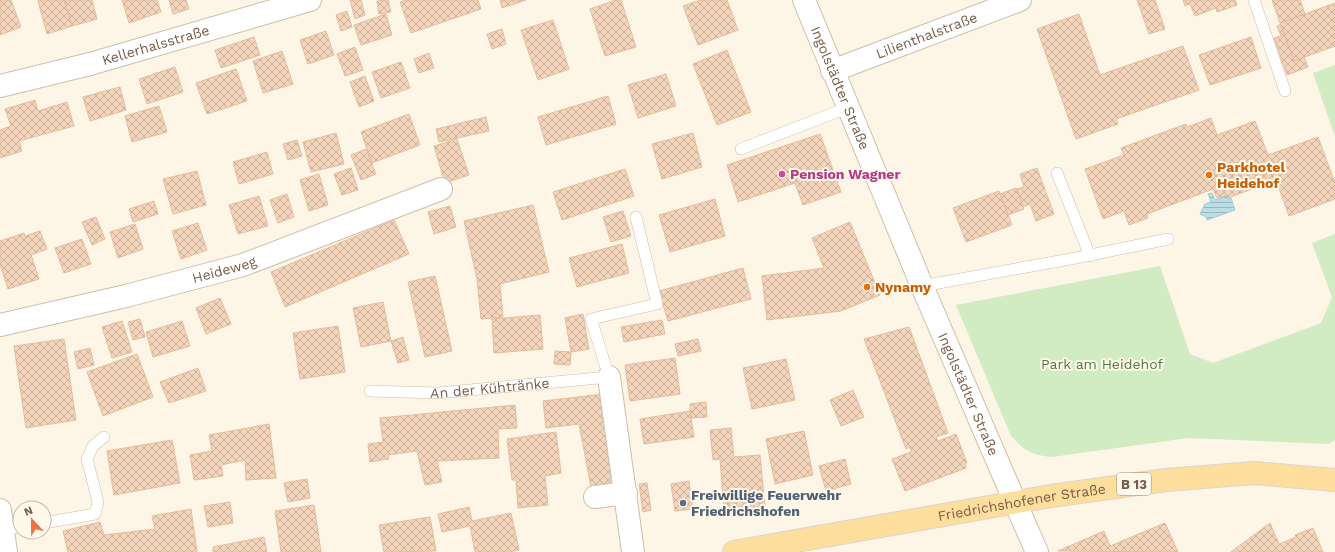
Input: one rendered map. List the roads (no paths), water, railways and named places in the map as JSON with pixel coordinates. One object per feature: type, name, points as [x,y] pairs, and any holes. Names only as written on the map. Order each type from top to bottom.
[{"type":"main road","name":"Friedrichshofener Straße","points":[[734,552],[1015,502],[1166,480],[1254,473],[1335,480]]},
{"type":"street","name":"Kellerhalsstraße","points":[[0,86],[90,64],[310,0]]},
{"type":"street","name":"Ingolstädter Straße","points":[[804,0],[847,108],[922,286],[1037,552]]},
{"type":"street","name":"Lilienthalstraße","points":[[832,71],[990,5],[1020,0]]},
{"type":"street","name":"Heideweg","points":[[0,325],[126,296],[243,265],[441,189]]},
{"type":"street","points":[[609,376],[633,552]]},
{"type":"street","points":[[596,497],[626,493]]},
{"type":"street","points":[[6,552],[8,522]]},
{"type":"lane","points":[[1254,0],[1285,91]]},
{"type":"lane","points":[[741,149],[847,108]]},
{"type":"lane","points":[[1057,173],[1090,256]]},
{"type":"lane","points":[[609,376],[591,319],[657,304],[636,217]]},
{"type":"lane","points":[[922,286],[1090,256],[1168,239]]},
{"type":"lane","name":"An der Kühtränke","points":[[370,391],[437,393],[609,376]]},
{"type":"lane","points":[[52,522],[95,514],[98,502],[88,458],[93,446],[104,437]]},
{"type":"water","points":[[1212,193],[1215,200],[1227,196],[1228,199],[1231,198],[1235,210],[1207,220],[1206,217],[1200,214],[1205,204],[1211,202],[1208,194]]},
{"type":"place","name":"Pension Wagner","points":[[782,174]]},
{"type":"place","name":"Parkhotel Heidehof","points":[[1209,175]]},
{"type":"place","name":"Nynamy","points":[[867,287]]},
{"type":"place","name":"Freiwillige Feuerwehr Friedrichshofen","points":[[683,503]]},
{"type":"park label","name":"Park am Heidehof","points":[[1102,364]]}]
